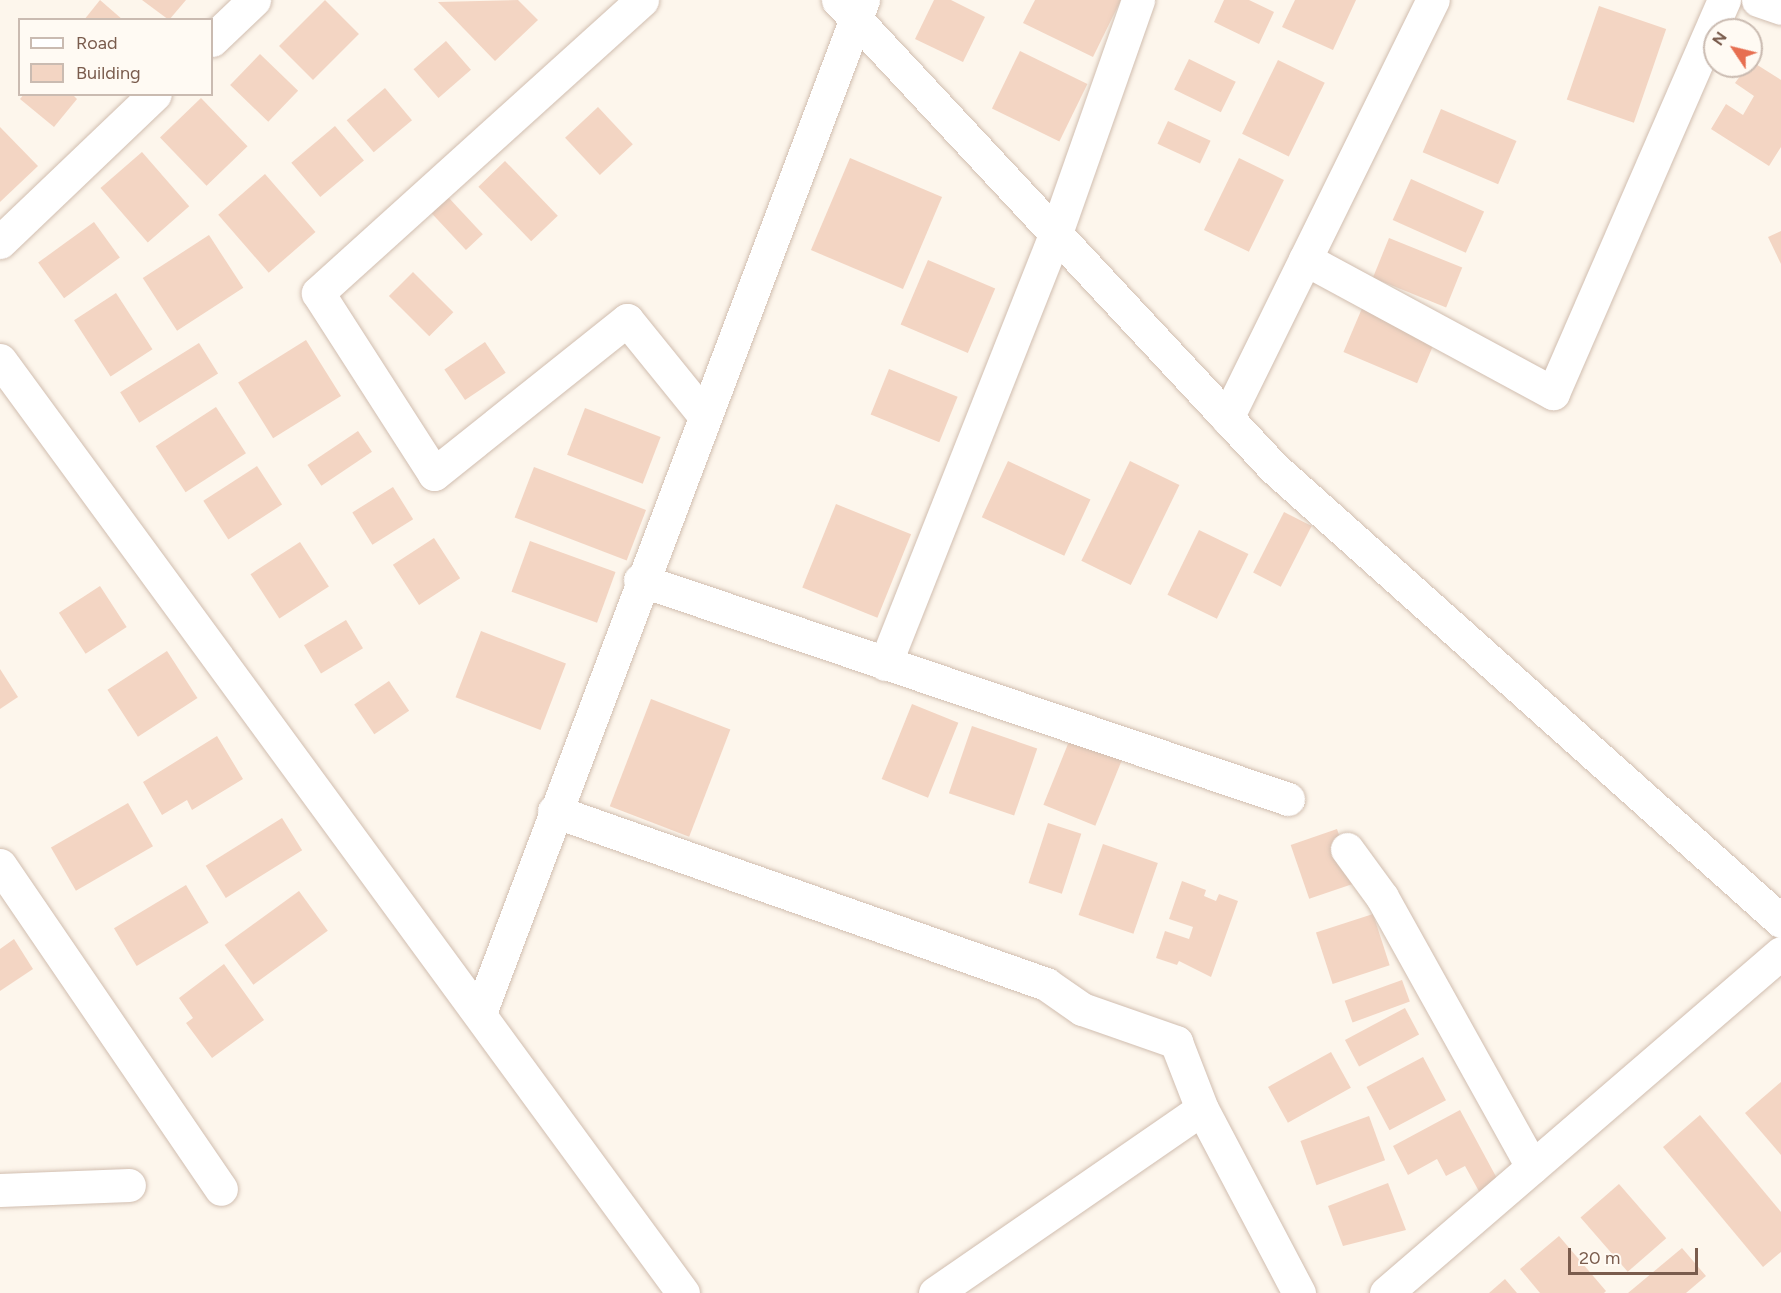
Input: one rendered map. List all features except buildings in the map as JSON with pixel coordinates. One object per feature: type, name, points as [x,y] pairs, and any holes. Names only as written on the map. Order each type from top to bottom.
[{"type":"street","points":[[213,39],[254,0]]},
{"type":"street","points":[[642,0],[318,293],[434,474],[627,320],[704,415]]},
{"type":"street","points":[[885,664],[1056,233],[1138,0]]},
{"type":"street","points":[[1227,418],[1433,0]]},
{"type":"street","points":[[1305,259],[1553,393],[1724,0]]},
{"type":"street","points":[[1758,0],[1781,8]]},
{"type":"street","points":[[480,1012],[639,580],[704,415],[852,6],[1056,233],[1274,468],[1781,921]]},
{"type":"street","points":[[0,242],[153,96]]},
{"type":"street","points":[[0,360],[480,1012],[683,1293]]},
{"type":"street","points":[[639,580],[1288,800]]},
{"type":"street","points":[[554,811],[1046,984],[1082,1009],[1176,1042],[1202,1109],[1299,1293]]},
{"type":"street","points":[[1347,849],[1382,897],[1532,1167]]},
{"type":"street","points":[[0,865],[221,1188]]},
{"type":"street","points":[[1386,1293],[1781,952]]},
{"type":"street","points":[[935,1293],[1202,1109]]},
{"type":"street","points":[[0,1190],[129,1185]]}]
